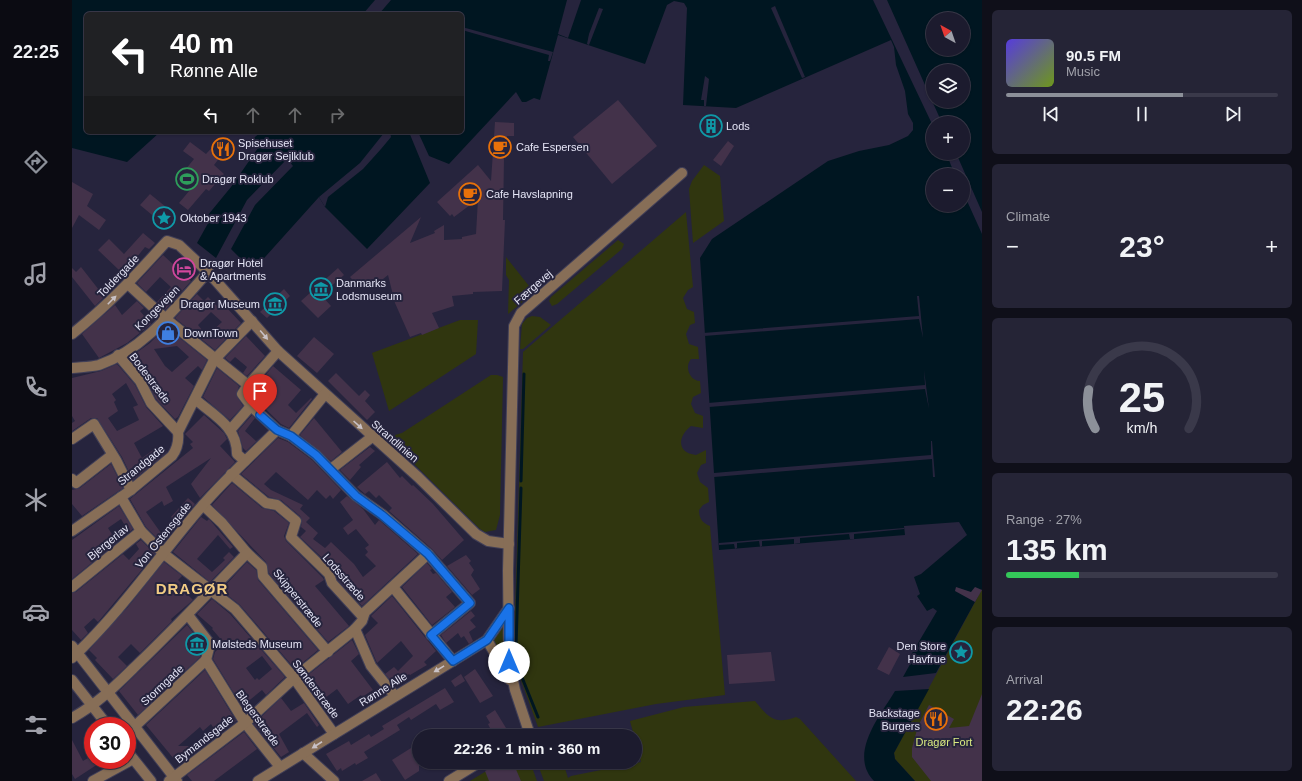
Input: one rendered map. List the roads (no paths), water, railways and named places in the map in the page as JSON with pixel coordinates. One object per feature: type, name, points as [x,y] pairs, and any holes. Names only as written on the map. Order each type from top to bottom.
[{"type":"street","name":"Færgevej","points":[[509,544],[514,326],[517,319],[521,313],[682,173]]},
{"type":"street","name":"Strandlinien","points":[[167,241],[179,245],[208,272],[278,351],[418,478],[476,534],[488,541],[509,544]]},
{"type":"street","name":"Toldergade","points":[[72,334],[97,315],[128,284],[167,241]]},
{"type":"street","name":"Kongevejen","points":[[72,368],[99,365],[137,344],[166,319],[208,272]]},
{"type":"street","points":[[128,284],[214,360],[248,385]]},
{"type":"street","name":"Strandgade","points":[[72,531],[131,490],[172,456],[177,450],[179,440],[178,432],[196,400],[214,360],[252,321]]},
{"type":"street","points":[[278,351],[242,394],[251,406],[277,430],[291,436],[331,469],[336,477],[356,496],[382,515],[428,554],[470,603],[431,635]]},
{"type":"street","name":"Bodestræde","points":[[118,355],[140,381],[152,403],[178,432]]},
{"type":"street","points":[[291,436],[325,394]]},
{"type":"street","points":[[196,400],[231,429],[237,442],[237,454],[245,462]]},
{"type":"street","points":[[231,429],[251,406]]},
{"type":"street","points":[[72,439],[94,424],[131,490]]},
{"type":"street","name":"Von Ostensgade","points":[[74,652],[164,554],[231,474],[277,430]]},
{"type":"street","points":[[331,469],[372,437]]},
{"type":"street","points":[[73,483],[112,455]]},
{"type":"street","name":"Lodsstræde","points":[[231,474],[266,503],[278,505],[296,521],[291,537],[329,574],[332,583],[363,617]]},
{"type":"street","name":"Sønderstræde","points":[[121,497],[141,531],[164,554],[235,609],[294,678],[334,734]]},
{"type":"street","name":"Skipperstræde","points":[[203,506],[222,523],[247,553],[262,567],[263,576],[328,652]]},
{"type":"street","name":"Bjergerlav","points":[[72,587],[141,531]]},
{"type":"street","points":[[509,544],[509,662],[524,729]]},
{"type":"street","points":[[72,718],[93,706],[108,693],[188,615],[247,553]]},
{"type":"street","name":"Bymandsgade","points":[[174,780],[244,723],[294,678],[355,629],[362,621],[365,612],[393,588],[428,554]]},
{"type":"street","points":[[393,588],[453,661]]},
{"type":"street","name":"Rønne Alle","points":[[258,781],[487,640],[509,608]]},
{"type":"street","points":[[188,615],[210,644],[206,660]]},
{"type":"street","points":[[355,629],[372,666],[395,696]]},
{"type":"street","points":[[487,640],[516,690]]},
{"type":"street","points":[[74,652],[126,717]]},
{"type":"street","name":"Blegerstræde","points":[[206,660],[244,723],[280,768]]},
{"type":"street","name":"Stormgade","points":[[136,725],[206,660]]},
{"type":"street","points":[[72,680],[101,717]]},
{"type":"street","points":[[136,730],[174,780]]},
{"type":"street","points":[[303,753],[334,781]]},
{"type":"street","points":[[136,762],[151,781]]},
{"type":"street","points":[[93,781],[110,769]]},
{"type":"street","points":[[449,781],[469,769]]},
{"type":"water","points":[[72,0],[982,0],[982,589],[936,673],[903,677],[914,657],[911,655],[937,611],[933,608],[927,611],[917,596],[920,594],[914,577],[921,574],[967,535],[959,522],[904,526],[905,535],[719,550],[700,258],[712,239],[828,161],[859,151],[889,145],[908,136],[913,130],[913,123],[908,114],[905,91],[896,65],[894,47],[891,40],[736,108],[683,105],[687,8],[684,3],[674,1],[667,5],[645,64],[558,35],[540,100],[534,98],[526,102],[522,102],[516,92],[449,164],[429,156],[419,134],[464,134],[464,12],[84,12],[84,134],[158,134],[127,162],[72,148]]},
{"type":"water","points":[[259,134],[410,134],[430,183],[367,249],[325,207],[319,197],[257,266],[249,257],[244,262],[231,249],[255,205],[293,166],[287,159],[247,200],[216,258],[197,243],[211,218],[208,215],[231,187],[258,148],[249,142]]},
{"type":"water","points":[[929,689],[894,753],[895,759],[915,781],[874,781],[867,770],[864,759],[865,747],[875,723],[895,691]]},
{"type":"waterway","points":[[521,481],[524,374]]},
{"type":"waterway","points":[[521,488],[516,646],[519,670],[538,717]]},
{"type":"place","name":"Lods","points":[[711,126]]},
{"type":"place","name":"Cafe Espersen","points":[[500,147]]},
{"type":"place","name":"Spisehuset Dragør Sejlklub","points":[[223,149]]},
{"type":"place","name":"Dragør Roklub","points":[[187,179]]},
{"type":"place","name":"Cafe Havslapning","points":[[470,194]]},
{"type":"place","name":"Oktober 1943","points":[[164,218]]},
{"type":"place","name":"Dragør Hotel & Apartments","points":[[184,269]]},
{"type":"place","name":"Danmarks Lodsmuseum","points":[[321,289]]},
{"type":"place","name":"Dragør Museum","points":[[275,304]]},
{"type":"place","name":"DownTown","points":[[168,333]]},
{"type":"place","name":"Mølsteds Museum","points":[[197,644]]},
{"type":"place","name":"Den Store Havfrue","points":[[961,652]]},
{"type":"place","name":"Backstage Burgers","points":[[936,719]]},
{"type":"district","name":"DRAGØR","points":[[192,588]]},
{"type":"park label","name":"Dragør Fort","points":[[944,742]]}]
